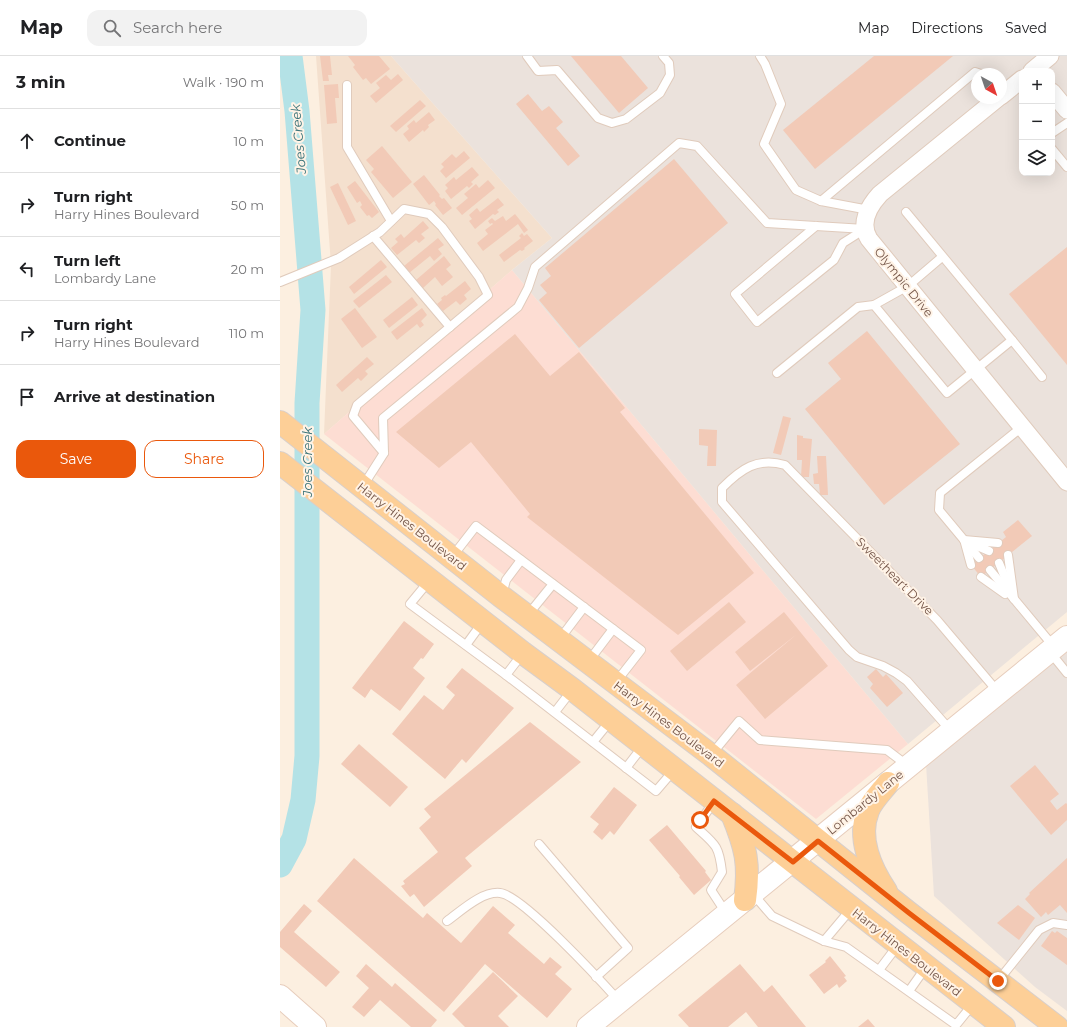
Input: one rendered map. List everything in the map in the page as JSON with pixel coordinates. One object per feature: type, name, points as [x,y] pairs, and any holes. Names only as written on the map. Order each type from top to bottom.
[{"type":"main road","name":"Harry Hines Boulevard","points":[[280,422],[502,597],[711,755],[891,899],[1057,1027]]},
{"type":"main road","name":"Harry Hines Boulevard","points":[[280,463],[523,653],[611,719],[643,746],[1003,1027]]},
{"type":"main road","points":[[343,512],[362,487]]},
{"type":"main road","points":[[483,622],[502,597]]},
{"type":"main road","name":"Lombardy Lane","points":[[588,1027],[793,862],[1057,645]]},
{"type":"main road","points":[[888,783],[868,810],[864,827],[864,837],[872,865],[891,899]]},
{"type":"main road","points":[[732,814],[747,858],[749,897]]},
{"type":"main road","points":[[280,996],[315,1027]]},
{"type":"street","points":[[1036,68],[1050,56]]},
{"type":"street","points":[[1007,89],[1019,80]]},
{"type":"street","points":[[1055,96],[1067,110]]},
{"type":"street","points":[[865,229],[866,218],[872,203],[880,194],[988,104]]},
{"type":"street","name":"Olympic Drive","points":[[865,229],[869,239],[1067,482]]},
{"type":"lane","points":[[527,56],[538,71],[557,70],[598,118],[612,123],[626,119],[660,93],[670,75],[669,63],[663,56]]},
{"type":"lane","points":[[760,56],[765,64],[781,104],[764,144],[796,190],[821,201],[869,210]]},
{"type":"lane","points":[[821,201],[971,75]]},
{"type":"lane","points":[[347,85],[347,147],[391,221]]},
{"type":"lane","points":[[1055,131],[1067,123]]},
{"type":"lane","points":[[362,487],[384,453],[383,418],[518,307],[528,288],[535,267],[679,143],[697,146],[768,223],[865,229]]},
{"type":"lane","points":[[1055,152],[1067,167]]},
{"type":"lane","points":[[280,282],[339,258],[380,232],[404,209],[429,214],[442,227],[478,276],[488,295],[357,405],[353,416],[384,453]]},
{"type":"lane","points":[[906,212],[1042,376]]},
{"type":"lane","points":[[816,226],[735,294],[757,322],[834,260],[843,243],[865,229]]},
{"type":"lane","points":[[373,236],[450,327]]},
{"type":"lane","points":[[777,373],[858,307],[874,304],[908,286],[942,257]]},
{"type":"lane","points":[[874,304],[947,393],[1012,340]]},
{"type":"lane","points":[[979,558],[940,510],[940,493],[1022,427]]},
{"type":"lane","name":"Sweetheart Drive","points":[[951,732],[907,681],[883,666],[857,657],[848,650],[722,502],[722,488],[734,476],[747,467],[772,462],[785,465],[937,620],[999,692]]},
{"type":"lane","points":[[452,558],[476,526],[641,650],[616,683]]},
{"type":"lane","points":[[964,540],[998,543]]},
{"type":"lane","points":[[964,540],[989,551]]},
{"type":"lane","points":[[964,540],[971,565]]},
{"type":"lane","points":[[1008,555],[1014,600]]},
{"type":"lane","points":[[502,597],[506,580],[521,560]]},
{"type":"lane","points":[[998,563],[1014,600]]},
{"type":"lane","points":[[990,570],[1014,600],[1057,645],[1067,673]]},
{"type":"lane","points":[[981,577],[1014,600]]},
{"type":"lane","points":[[430,580],[410,604],[506,675],[656,791],[674,770]]},
{"type":"lane","points":[[527,616],[553,584]]},
{"type":"lane","points":[[559,640],[584,607]]},
{"type":"lane","points":[[466,645],[483,622]]},
{"type":"lane","points":[[588,662],[613,629]]},
{"type":"lane","points":[[506,675],[523,653]]},
{"type":"lane","points":[[554,712],[572,689]]},
{"type":"lane","points":[[593,742],[611,719]]},
{"type":"lane","points":[[711,755],[739,721],[760,740],[887,750],[909,766]]},
{"type":"lane","points":[[626,768],[643,746]]},
{"type":"lane","points":[[714,801],[696,827],[714,844],[720,855],[722,872],[711,890],[727,914]]},
{"type":"lane","points":[[539,844],[628,948],[596,977]]},
{"type":"lane","points":[[447,921],[482,896],[500,892],[511,897],[542,922],[619,1002]]},
{"type":"lane","points":[[749,897],[772,916],[824,941],[846,947],[958,1026],[974,1003]]},
{"type":"lane","points":[[824,941],[851,908]]},
{"type":"lane","points":[[998,981],[1039,930],[1053,923],[1067,925]]},
{"type":"lane","points":[[880,970],[898,945]]},
{"type":"lane","points":[[909,991],[926,966]]},
{"type":"shaded area","points":[[316,56],[391,56],[552,238],[512,270],[324,434],[331,265]]},
{"type":"shaded area","points":[[391,56],[1067,56],[1067,612],[908,744],[512,270],[552,238]]},
{"type":"shaded area","points":[[512,270],[908,744],[816,819],[324,434]]},
{"type":"shaded area","points":[[1067,650],[1067,1011],[1035,987],[934,896],[926,764]]},
{"type":"building","points":[[320,56],[330,56],[332,75],[328,75],[329,81],[323,81]]},
{"type":"building","points":[[348,56],[379,56],[390,69],[371,84],[366,78],[363,80],[353,67],[355,65]]},
{"type":"building","points":[[571,56],[621,56],[648,88],[619,113]]},
{"type":"building","points":[[874,56],[953,56],[815,169],[783,130]]},
{"type":"building","points":[[398,74],[403,80],[376,103],[370,96],[380,88],[376,83],[386,75],[391,80]]},
{"type":"building","points":[[338,84],[339,98],[335,98],[337,123],[327,124],[324,85]]},
{"type":"building","points":[[528,94],[542,111],[549,106],[563,122],[556,128],[580,156],[568,166],[516,104]]},
{"type":"building","points":[[420,100],[426,106],[396,132],[390,126]]},
{"type":"building","points":[[429,112],[435,120],[428,125],[429,127],[424,132],[423,130],[409,142],[403,134],[409,129],[407,126],[414,120],[416,123]]},
{"type":"building","points":[[382,146],[412,182],[393,198],[371,172],[374,169],[366,160]]},
{"type":"building","points":[[464,151],[470,158],[446,178],[440,171],[444,167],[441,164],[452,154],[456,158]]},
{"type":"building","points":[[674,159],[728,223],[579,348],[539,300],[547,293],[540,285],[551,276],[545,268]]},
{"type":"building","points":[[472,167],[479,175],[471,182],[473,184],[469,188],[467,186],[451,199],[445,191],[448,188],[445,185],[454,177],[456,180]]},
{"type":"building","points":[[424,175],[440,195],[439,196],[442,199],[444,198],[452,208],[443,215],[435,205],[436,204],[434,201],[429,205],[413,184]]},
{"type":"building","points":[[488,180],[495,188],[462,215],[456,208],[468,198],[464,194],[476,184],[479,188]]},
{"type":"building","points":[[355,181],[379,212],[372,218],[369,215],[367,216],[360,207],[362,205],[360,201],[357,203],[347,187]]},
{"type":"building","points":[[338,183],[356,221],[348,225],[330,187]]},
{"type":"building","points":[[498,198],[504,205],[497,210],[499,212],[495,215],[493,214],[475,229],[469,221],[472,219],[469,215],[477,208],[480,212]]},
{"type":"building","points":[[515,214],[528,230],[524,233],[518,224],[483,251],[477,243],[488,234],[485,230],[493,224],[490,224],[488,221],[492,218],[495,221],[503,216],[506,221]]},
{"type":"building","points":[[423,221],[429,228],[421,234],[425,238],[419,243],[416,240],[397,255],[391,248],[398,242],[395,239],[401,234],[404,238]]},
{"type":"building","points":[[522,233],[524,236],[527,234],[533,241],[524,248],[525,249],[522,251],[520,250],[504,262],[499,255],[521,238],[519,236]]},
{"type":"building","points":[[438,238],[444,245],[438,249],[442,254],[434,261],[430,256],[409,273],[404,266]]},
{"type":"building","points":[[1067,247],[1067,365],[1009,294]]},
{"type":"building","points":[[444,256],[451,265],[446,269],[453,277],[442,286],[435,277],[423,288],[416,280]]},
{"type":"building","points":[[381,260],[387,267],[354,294],[349,287]]},
{"type":"building","points":[[386,275],[392,282],[359,308],[353,301]]},
{"type":"building","points":[[465,281],[471,289],[464,295],[467,299],[460,305],[456,301],[443,311],[437,304],[442,300],[441,298],[445,295],[446,296]]},
{"type":"building","points":[[412,297],[418,305],[389,328],[383,320]]},
{"type":"building","points":[[355,308],[377,337],[362,348],[341,319]]},
{"type":"building","points":[[422,308],[427,315],[421,321],[424,325],[420,328],[417,324],[397,340],[391,332]]},
{"type":"building","points":[[867,331],[960,444],[884,505],[805,409],[841,379],[828,363]]},
{"type":"building","points":[[515,334],[550,376],[579,352],[625,408],[620,412],[754,573],[678,635],[527,517],[530,514],[471,442],[439,468],[396,432]]},
{"type":"building","points":[[367,357],[374,364],[365,371],[368,374],[361,381],[358,378],[342,392],[336,385]]},
{"type":"building","points":[[783,416],[791,418],[781,455],[773,453]]},
{"type":"building","points":[[699,429],[717,430],[716,466],[707,466],[708,446],[699,445]]},
{"type":"building","points":[[797,435],[803,436],[803,438],[812,439],[809,477],[801,477],[802,460],[797,460]]},
{"type":"building","points":[[817,456],[826,456],[828,495],[820,495],[819,484],[814,484],[813,474],[818,473]]},
{"type":"building","points":[[1018,520],[1032,536],[981,577],[971,565],[1006,537],[1003,532]]},
{"type":"building","points":[[729,602],[746,622],[687,671],[670,651]]},
{"type":"building","points":[[784,612],[828,666],[765,719],[736,685],[797,634],[750,671],[735,652]]},
{"type":"building","points":[[404,621],[434,644],[423,659],[421,658],[413,668],[425,678],[400,711],[371,689],[365,698],[352,688]]},
{"type":"building","points":[[462,668],[514,708],[466,763],[462,759],[445,779],[392,734],[424,695],[443,710],[455,695],[446,687]]},
{"type":"building","points":[[876,669],[883,677],[886,674],[903,693],[887,707],[870,688],[873,684],[867,677]]},
{"type":"building","points":[[530,722],[581,762],[465,858],[472,866],[424,907],[414,894],[410,897],[401,886],[405,884],[403,881],[438,852],[419,828],[431,817],[424,809]]},
{"type":"building","points":[[359,744],[408,787],[390,807],[341,764]]},
{"type":"building","points":[[1035,765],[1059,794],[1050,801],[1057,810],[1066,803],[1067,804],[1067,820],[1051,835],[1010,786]]},
{"type":"building","points":[[614,787],[637,805],[614,835],[610,831],[602,840],[593,832],[599,824],[590,817]]},
{"type":"building","points":[[667,825],[706,871],[705,872],[711,880],[694,895],[649,840]]},
{"type":"building","points":[[354,858],[423,918],[427,913],[461,943],[493,906],[515,925],[508,933],[544,964],[550,957],[562,967],[555,974],[572,989],[547,1018],[485,964],[444,1012],[317,901]]},
{"type":"building","points":[[1067,858],[1067,913],[1060,905],[1048,915],[1046,912],[1041,917],[1025,899],[1030,894],[1029,893]]},
{"type":"building","points":[[304,904],[312,911],[294,932],[340,972],[326,987],[280,947],[280,932]]},
{"type":"building","points":[[1018,905],[1035,918],[1019,940],[997,923]]},
{"type":"building","points":[[1052,931],[1055,933],[1057,931],[1067,938],[1067,965],[1041,946]]},
{"type":"building","points":[[830,956],[846,976],[844,977],[847,981],[839,988],[837,984],[824,994],[809,975],[826,962],[825,961]]},
{"type":"building","points":[[366,964],[392,987],[395,983],[437,1020],[431,1027],[411,1027],[380,1000],[364,1017],[352,1007],[369,988],[356,976]]},
{"type":"building","points":[[740,964],[764,992],[772,985],[806,1027],[758,1027],[746,1012],[728,1027],[689,1027],[678,1015]]},
{"type":"building","points":[[493,972],[518,996],[498,1016],[509,1027],[465,1027],[452,1014]]},
{"type":"building","points":[[868,1019],[875,1027],[858,1027]]},
{"type":"waterway","name":"Joes Creek","points":[[280,865],[294,839],[303,800],[307,756],[307,403],[313,310],[297,111],[290,56]]},
{"type":"route","points":[[700,820],[714,801],[793,862],[818,841],[998,981]]}]
